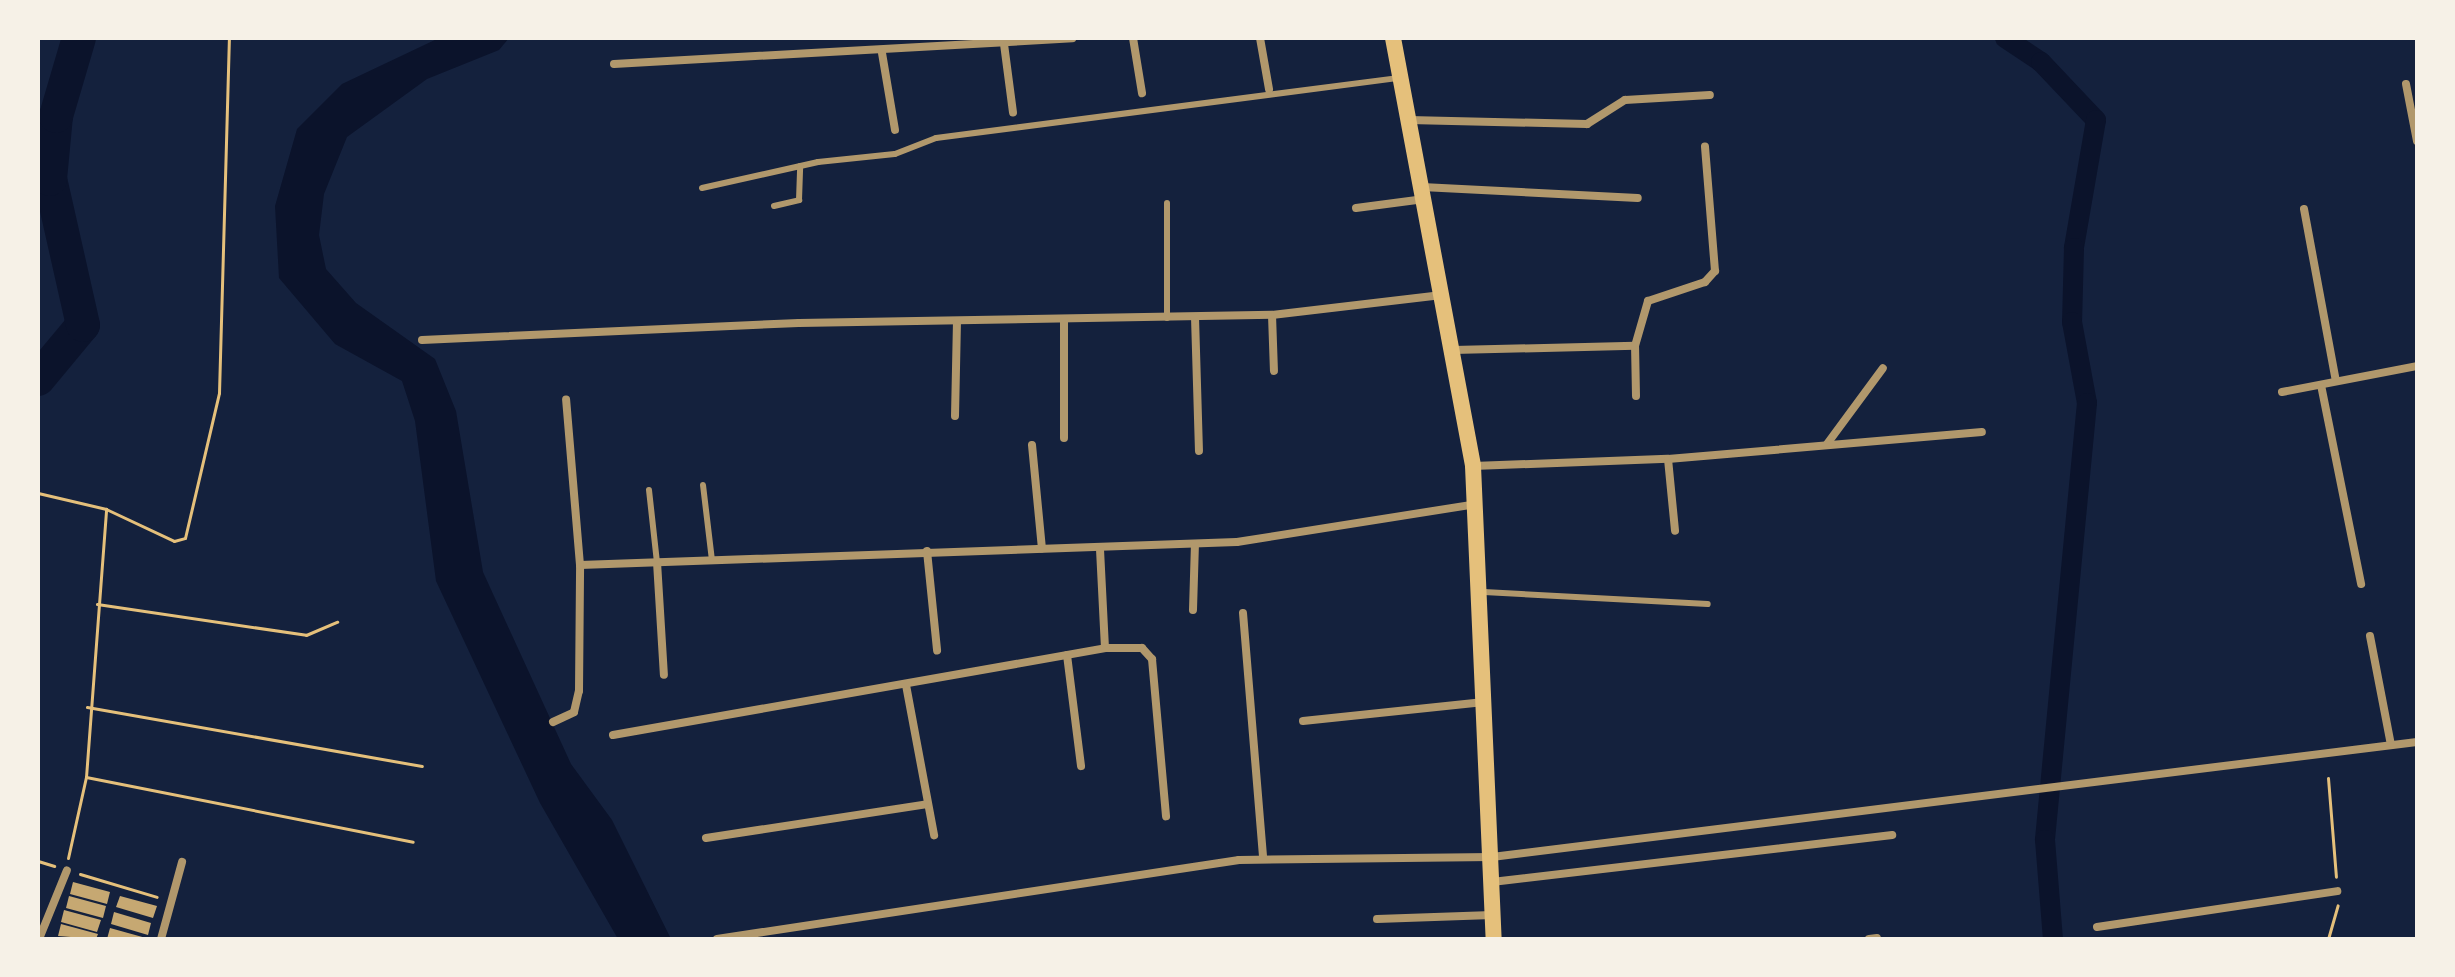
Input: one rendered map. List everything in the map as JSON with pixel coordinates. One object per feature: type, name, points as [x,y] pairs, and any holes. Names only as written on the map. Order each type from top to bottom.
[{"type":"main road","points":[[1393,38],[1473,466],[1484,592],[1494,939]]},
{"type":"street","points":[[614,64],[882,53],[1072,38]]},
{"type":"street","points":[[1133,38],[1142,93]]},
{"type":"street","points":[[1260,38],[1269,89]]},
{"type":"street","points":[[1004,44],[1013,112]]},
{"type":"street","points":[[882,53],[895,130]]},
{"type":"street","points":[[2406,84],[2417,141]]},
{"type":"street","points":[[1409,120],[1587,124],[1625,100],[1710,95]]},
{"type":"street","points":[[1636,396],[1635,346],[1648,301],[1705,282],[1715,271],[1705,146]]},
{"type":"street","points":[[1356,208],[1423,193],[1638,198]]},
{"type":"street","points":[[2304,209],[2336,381]]},
{"type":"street","points":[[422,340],[1272,315],[1442,295]]},
{"type":"street","points":[[1272,315],[1274,371]]},
{"type":"street","points":[[1195,317],[1199,451]]},
{"type":"street","points":[[1064,320],[1064,438]]},
{"type":"street","points":[[955,416],[957,322]]},
{"type":"street","points":[[1453,350],[1635,346]]},
{"type":"street","points":[[2282,392],[2417,366]]},
{"type":"street","points":[[1827,445],[1883,368]]},
{"type":"street","points":[[2321,385],[2361,584]]},
{"type":"street","points":[[553,722],[576,704],[580,565],[566,400]]},
{"type":"street","points":[[1473,466],[1668,459],[1982,432]]},
{"type":"street","points":[[1032,445],[1042,549]]},
{"type":"street","points":[[1668,459],[1675,531]]},
{"type":"street","points":[[580,565],[1195,544],[1357,527],[1477,504]]},
{"type":"street","points":[[1193,610],[1195,544]]},
{"type":"street","points":[[1100,548],[1105,648]]},
{"type":"street","points":[[927,551],[937,650]]},
{"type":"street","points":[[657,562],[664,675]]},
{"type":"street","points":[[1243,613],[1263,857]]},
{"type":"street","points":[[2370,636],[2391,745]]},
{"type":"street","points":[[613,735],[1105,648],[1149,652],[1166,816]]},
{"type":"street","points":[[1067,655],[1081,766]]},
{"type":"street","points":[[906,685],[934,835]]},
{"type":"street","points":[[1303,721],[1485,701]]},
{"type":"street","points":[[717,939],[1263,857],[1492,857],[2417,742]]},
{"type":"street","points":[[706,838],[927,804]]},
{"type":"street","points":[[1492,882],[1892,835]]},
{"type":"street","points":[[161,939],[182,862]]},
{"type":"street","points":[[39,939],[67,870]]},
{"type":"street","points":[[2097,927],[2337,891]]},
{"type":"street","points":[[1377,919],[1492,915]]},
{"type":"street","points":[[1869,939],[1877,938]]},
{"type":"lane","points":[[702,188],[800,166],[895,154],[936,138],[1399,78]]},
{"type":"lane","points":[[774,206],[799,200],[800,166]]},
{"type":"lane","points":[[1167,203],[1167,318]]},
{"type":"lane","points":[[703,485],[712,560]]},
{"type":"lane","points":[[649,490],[657,562]]},
{"type":"lane","points":[[1484,592],[1708,604]]},
{"type":"path","points":[[38,493],[106,509],[174,541],[188,531],[219,393],[229,38]]},
{"type":"path","points":[[106,509],[87,707],[86,777],[67,870],[172,902]]},
{"type":"path","points":[[97,604],[306,635],[337,622]]},
{"type":"path","points":[[87,707],[422,766]]},
{"type":"path","points":[[86,777],[413,842]]},
{"type":"path","points":[[2328,778],[2337,891],[2328,939]]},
{"type":"water","points":[[439,38],[509,38],[499,50],[427,79],[347,137],[324,194],[319,235],[326,269],[356,303],[435,359],[456,411],[483,572],[571,764],[612,820],[671,939],[618,939],[540,803],[436,581],[415,421],[402,381],[335,344],[279,278],[275,206],[297,129],[342,84]]},
{"type":"building","points":[[73,882],[110,892],[107,904],[70,894]]},
{"type":"building","points":[[69,896],[106,906],[103,918],[66,908]]},
{"type":"building","points":[[120,896],[157,906],[153,918],[116,907]]},
{"type":"building","points":[[64,910],[101,920],[97,932],[61,922]]},
{"type":"building","points":[[114,912],[151,923],[148,935],[111,924]]},
{"type":"building","points":[[61,924],[98,934],[96,939],[58,936]]},
{"type":"building","points":[[110,928],[146,938],[146,939],[107,939]]},
{"type":"waterway","points":[[38,379],[83,325],[50,179],[56,116],[79,38]]},
{"type":"waterway","points":[[2005,38],[2041,62],[2096,120],[2074,248],[2072,322],[2087,403],[2045,840],[2053,939]]}]
